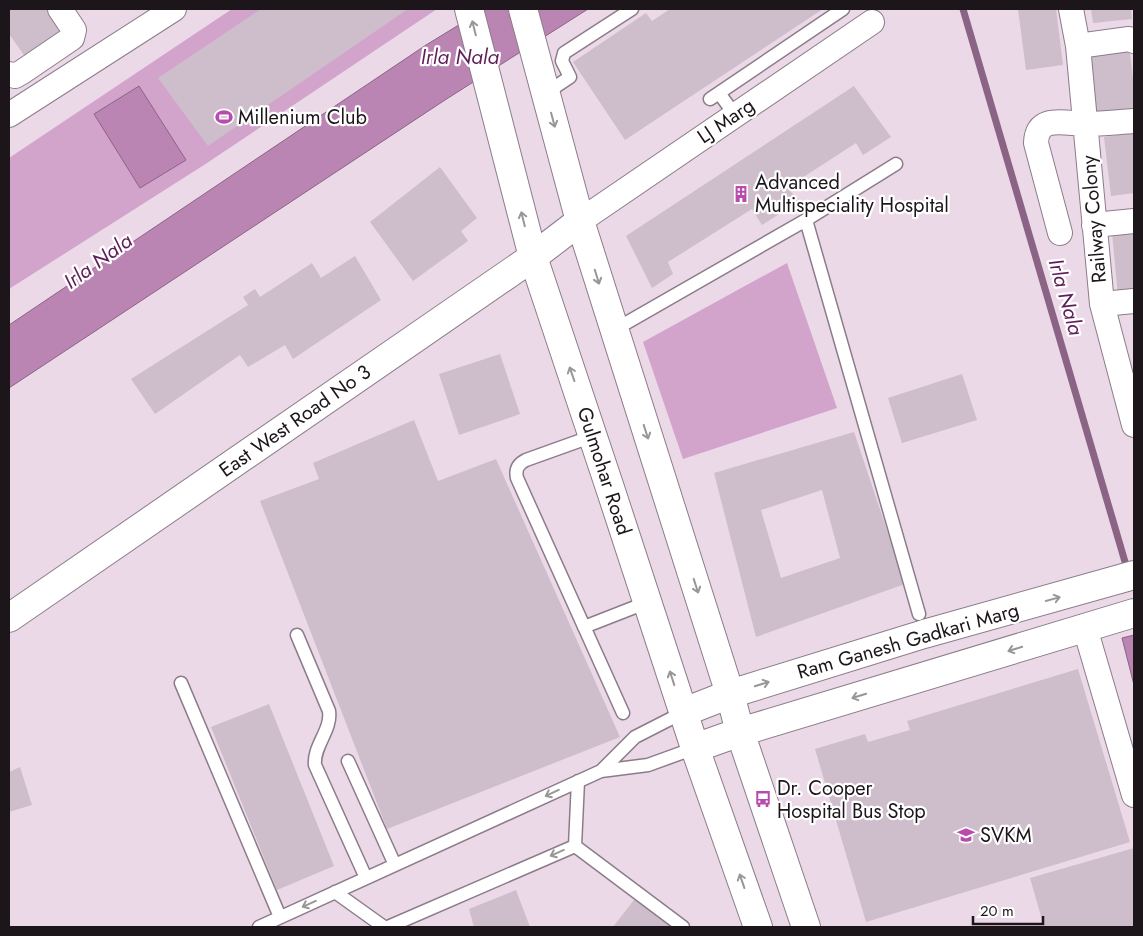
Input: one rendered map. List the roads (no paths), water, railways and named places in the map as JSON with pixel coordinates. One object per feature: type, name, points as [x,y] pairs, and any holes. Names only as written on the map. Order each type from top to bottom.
[{"type":"main road","name":"Gulmohar Road","points":[[469,9],[533,257],[695,748],[758,927]]},
{"type":"main road","points":[[523,9],[580,221],[730,694],[740,732],[806,927]]},
{"type":"main road","name":"East West Road No 3","points":[[9,618],[533,257],[580,221]]},
{"type":"main road","name":"Ram Ganesh Gadkari Marg","points":[[684,712],[730,694],[924,634],[1108,584],[1134,575]]},
{"type":"main road","name":"Ram Ganesh Gadkari Marg","points":[[695,748],[740,732],[1131,614]]},
{"type":"street","points":[[9,74],[15,76],[72,38],[74,30],[60,9]]},
{"type":"street","points":[[9,115],[174,9]]},
{"type":"street","name":"Railway Colony","points":[[1071,9],[1078,46],[1102,304],[1134,425]]},
{"type":"street","name":"LJ Marg","points":[[580,221],[872,22]]},
{"type":"street","points":[[1078,46],[1130,39],[1134,41]]},
{"type":"street","points":[[1060,233],[1036,144],[1036,136],[1048,123],[1056,121],[1086,124],[1134,121]]},
{"type":"street","points":[[1094,225],[1134,221]]},
{"type":"street","points":[[1102,304],[1134,301]]},
{"type":"street","points":[[1085,628],[1134,795]]},
{"type":"lane","points":[[546,92],[570,77],[562,60],[564,53],[632,9]]},
{"type":"lane","points":[[735,115],[715,96],[843,9]]},
{"type":"lane","points":[[614,330],[806,220],[896,164]]},
{"type":"lane","points":[[806,220],[919,614]]},
{"type":"lane","points":[[593,436],[526,460],[517,467],[516,472],[517,478],[623,713]]},
{"type":"lane","points":[[584,627],[648,602]]},
{"type":"lane","points":[[297,635],[329,711],[330,718],[316,751],[315,765],[366,878]]},
{"type":"lane","points":[[181,683],[280,917]]},
{"type":"lane","points":[[601,771],[635,737],[684,712]]},
{"type":"lane","points":[[260,927],[601,771],[648,765],[695,748]]},
{"type":"lane","points":[[348,761],[395,865]]},
{"type":"lane","points":[[575,846],[578,781]]},
{"type":"lane","points":[[388,927],[575,846]]},
{"type":"lane","points":[[575,846],[683,927]]},
{"type":"lane","points":[[335,892],[384,927]]},
{"type":"water","name":"Irla Nala","points":[[485,9],[588,9],[445,100],[9,388],[9,325],[426,45]]},
{"type":"water","points":[[139,86],[186,160],[140,188],[94,114]]},
{"type":"water","points":[[1134,635],[1134,685],[1122,638]]},
{"type":"waterway","name":"Irla Nala","points":[[963,9],[1128,572]]},
{"type":"place","name":"Millenium Club","points":[[224,117]]},
{"type":"place","name":"Advanced Multispeciality Hospital","points":[[741,194]]},
{"type":"place","name":"Dr. Cooper Hospital Bus Stop","points":[[763,799]]},
{"type":"place","name":"SVKM","points":[[966,835]]}]
